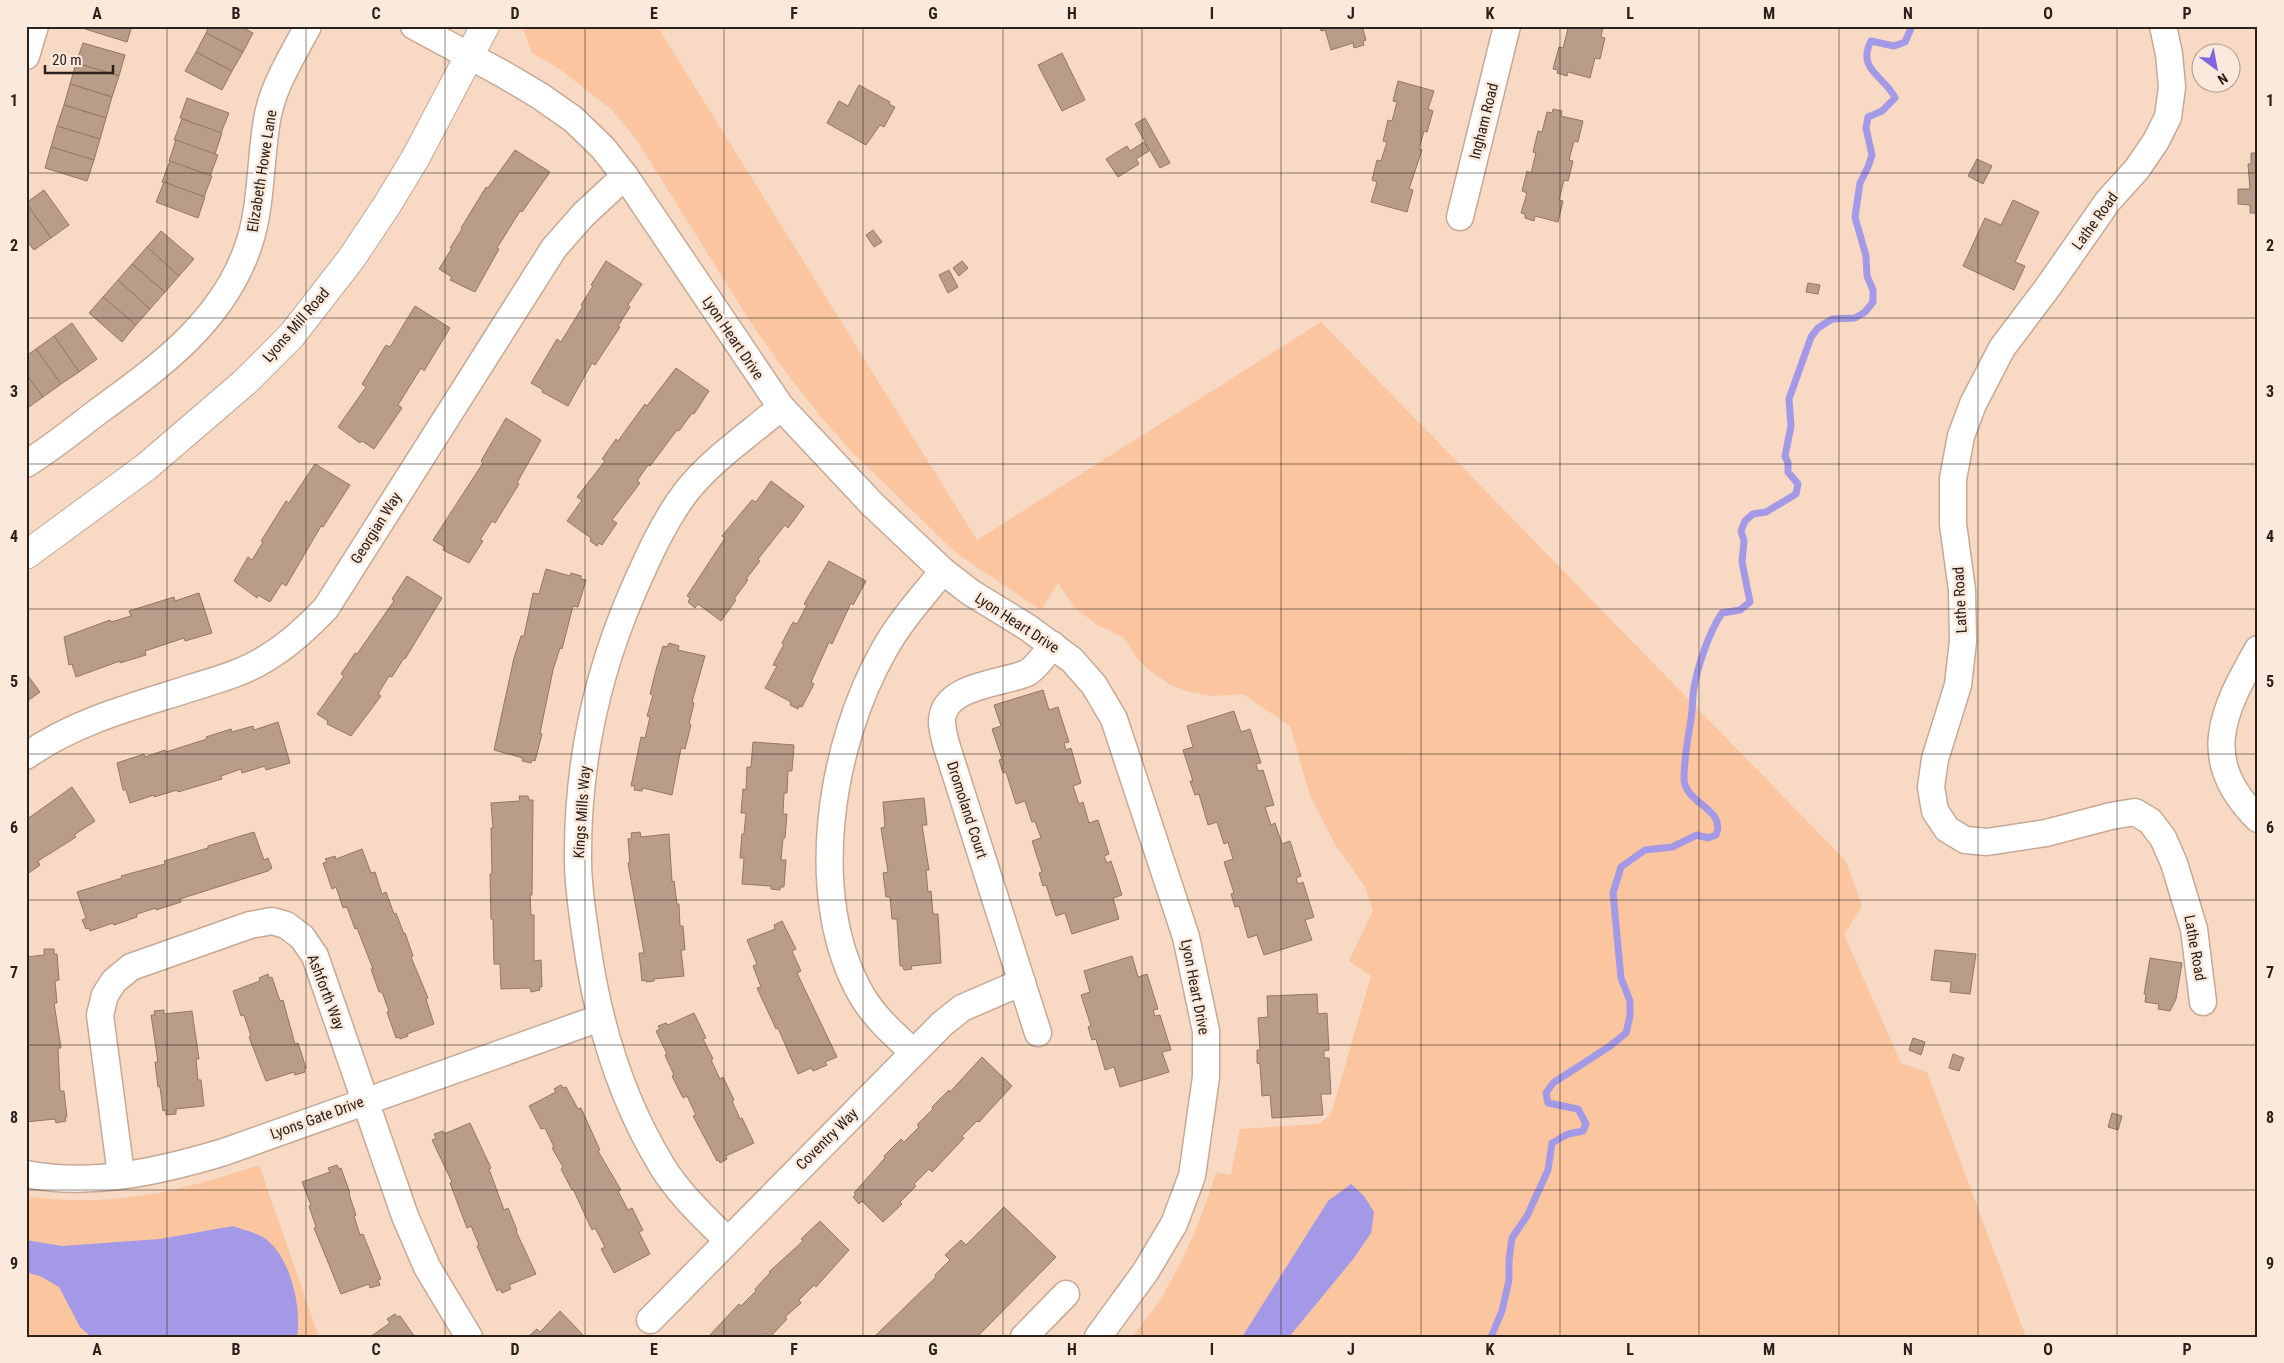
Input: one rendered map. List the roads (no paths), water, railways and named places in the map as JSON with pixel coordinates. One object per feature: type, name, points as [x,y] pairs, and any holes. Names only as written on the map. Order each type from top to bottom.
[{"type":"main road","name":"Lyons Mill Road","points":[[26,555],[82,516],[153,461],[245,382],[292,336],[351,259],[387,205],[416,157],[485,26]]},
{"type":"street","points":[[26,56],[35,26]]},
{"type":"street","name":"Elizabeth Howe Lane","points":[[26,464],[158,367],[183,346],[221,300],[236,275],[250,243],[259,193],[267,118],[287,65],[308,26]]},
{"type":"street","name":"Lyon Heart Drive","points":[[414,26],[470,54],[573,118],[603,148],[625,176],[781,407],[866,497],[943,571],[970,592],[1053,645],[1072,660],[1094,686],[1114,719],[1186,938],[1206,1030],[1206,1077],[1192,1176],[1174,1224],[1146,1271],[1098,1337]]},
{"type":"street","name":"Ingham Road","points":[[1460,217],[1507,26]]},
{"type":"street","name":"Lathe Road","points":[[2163,26],[2169,54],[2172,87],[2168,117],[2156,141],[2136,169],[2108,201],[2048,288],[2002,348],[1973,404],[1961,436],[1953,479],[1953,524],[1962,590],[1963,641],[1958,685],[1936,759],[1931,787],[1935,811],[1947,829],[1965,840],[1987,842],[2046,833],[2111,816],[2135,812],[2150,821],[2163,838],[2174,863],[2194,929],[2204,1002]]},
{"type":"street","name":"Georgian Way","points":[[26,756],[67,732],[103,716],[230,676],[264,660],[307,628],[326,608],[554,248],[584,214],[625,176]]},
{"type":"street","name":"Kings Mills Way","points":[[727,1240],[681,1192],[662,1167],[627,1095],[600,1018],[584,922],[578,862],[580,809],[585,759],[593,712],[606,660],[649,554],[686,492],[713,465],[781,407]]},
{"type":"street","points":[[913,1052],[877,1017],[862,997],[848,968],[837,929],[831,881],[831,830],[836,782],[846,739],[864,691],[884,650],[906,616],[943,571]]},
{"type":"street","name":"Dromoland Court","points":[[1038,1033],[942,727],[943,714],[949,703],[960,694],[1028,672],[1053,645]]},
{"type":"street","points":[[2258,650],[2237,687],[2223,721],[2221,742],[2225,768],[2233,789],[2258,819]]},
{"type":"street","name":"Ashforth Way","points":[[121,1175],[100,1015],[105,995],[114,981],[131,967],[250,925],[272,921],[286,925],[302,937],[315,956],[405,1216],[427,1267],[469,1337]]},
{"type":"street","name":"Coventry Way","points":[[650,1320],[913,1052],[962,1008],[1022,982]]},
{"type":"street","name":"Lyons Gate Drive","points":[[26,1174],[74,1178],[121,1175],[175,1166],[224,1152],[364,1100],[600,1018]]},
{"type":"street","points":[[1024,1337],[1066,1294]]},
{"type":"waterway","points":[[1491,1337],[1502,1311],[1509,1280],[1512,1238],[1527,1216],[1548,1170],[1552,1143],[1568,1134],[1583,1131],[1586,1124],[1578,1109],[1548,1103],[1546,1093],[1553,1083],[1610,1046],[1626,1033],[1630,1016],[1630,1001],[1621,978],[1613,893],[1621,867],[1645,850],[1672,847],[1697,835],[1708,838],[1716,835],[1718,826],[1716,819],[1711,812],[1691,795],[1686,788],[1684,779],[1685,756],[1696,679],[1708,639],[1722,613],[1740,610],[1750,602],[1742,562],[1744,541],[1741,531],[1745,521],[1753,514],[1766,512],[1796,494],[1798,484],[1788,472],[1788,463],[1785,456],[1791,426],[1789,399],[1811,337],[1818,328],[1832,319],[1855,318],[1865,312],[1873,302],[1873,290],[1867,276],[1866,256],[1855,217],[1860,183],[1872,155],[1866,128],[1868,117],[1882,111],[1895,98],[1874,73],[1867,59],[1867,51],[1871,41],[1894,46],[1905,42],[1912,26]]}]
